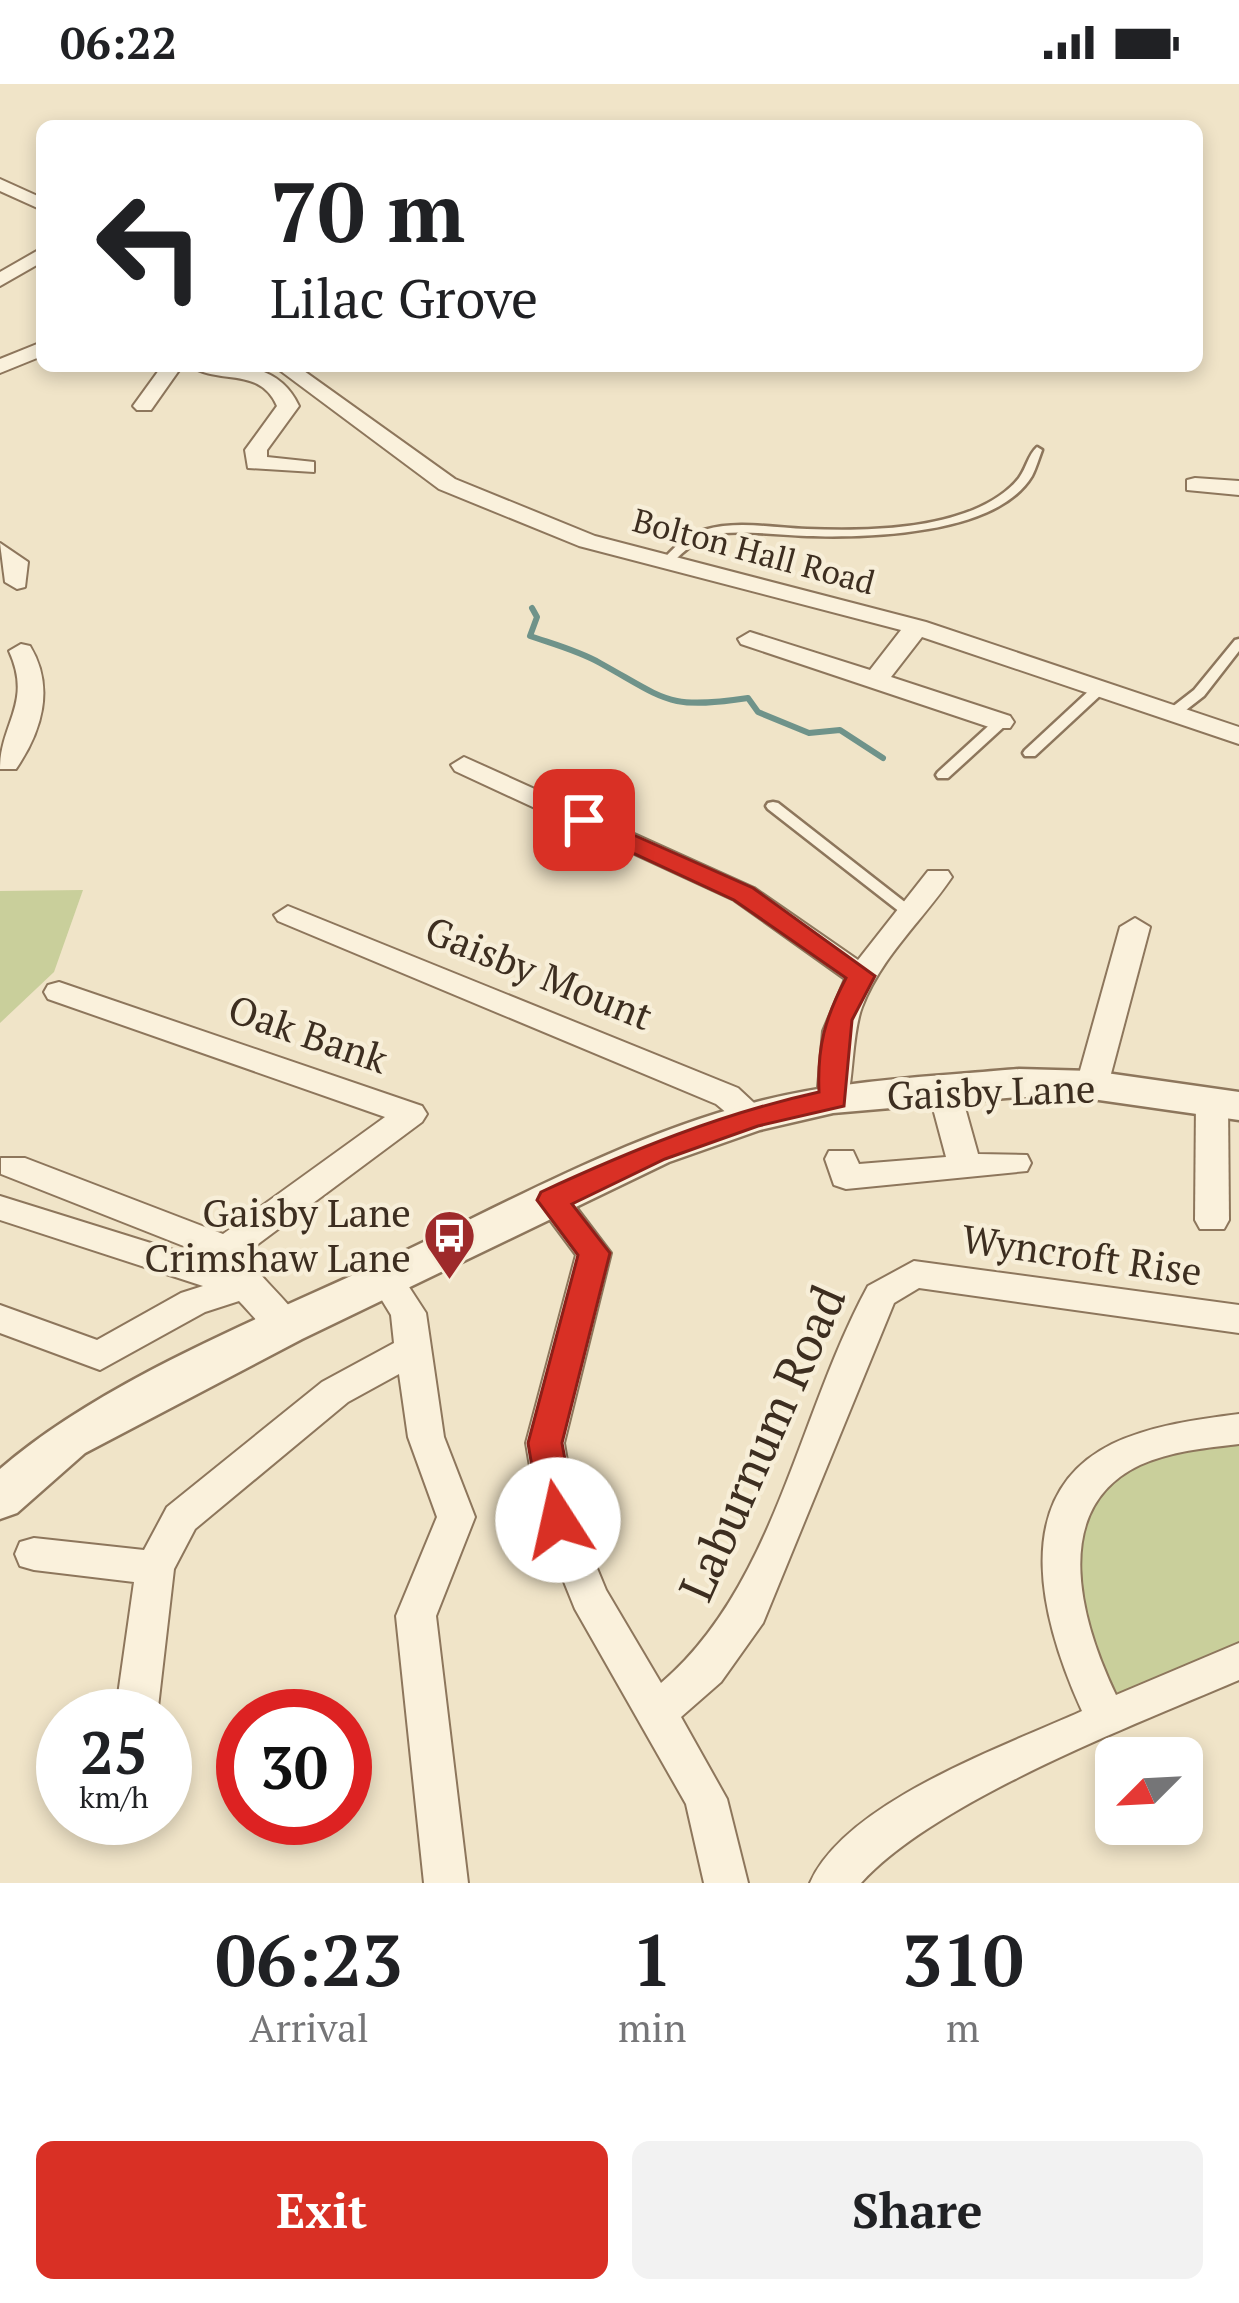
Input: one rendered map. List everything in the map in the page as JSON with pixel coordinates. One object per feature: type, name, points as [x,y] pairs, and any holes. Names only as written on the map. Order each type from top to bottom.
[{"type":"street","points":[[0,184],[36,202]]},
{"type":"street","points":[[0,280],[36,258]]},
{"type":"street","points":[[0,367],[36,351]]},
{"type":"street","points":[[144,406],[168,372]]},
{"type":"street","points":[[245,372],[277,387],[288,406],[256,450],[256,463],[306,467]]},
{"type":"street","name":"Bolton Hall Road","points":[[292,372],[447,484],[586,541],[917,627],[1239,736]]},
{"type":"street","points":[[1195,485],[1239,488]]},
{"type":"street","points":[[0,550],[16,562],[16,582]]},
{"type":"street","points":[[877,678],[917,627]]},
{"type":"street","points":[[750,639],[1001,722]]},
{"type":"street","points":[[7,763],[19,746],[28,711],[32,669],[21,651]]},
{"type":"street","points":[[0,712],[28,711]]},
{"type":"street","points":[[464,765],[744,894],[861,976]]},
{"type":"street","points":[[833,1099],[831,1052],[838,1020],[861,976],[938,877]]},
{"type":"street","name":"Gaisby Mount","points":[[287,915],[727,1096],[753,1117]]},
{"type":"street","points":[[1092,1085],[1135,927]]},
{"type":"street","name":"Oak Bank","points":[[59,992],[410,1114],[227,1249]]},
{"type":"street","name":"Gaisby Lane","points":[[0,1499],[68,1439],[286,1327],[654,1151],[753,1117],[833,1099],[944,1086],[1092,1085],[1226,1104]]},
{"type":"street","points":[[944,1086],[965,1166]]},
{"type":"street","points":[[1212,1220],[1226,1104]]},
{"type":"street","points":[[842,1159],[846,1178],[1015,1163]]},
{"type":"street","points":[[13,1166],[227,1249],[246,1286],[286,1327]]},
{"type":"street","points":[[552,1200],[594,1253],[545,1443],[558,1520],[589,1597],[706,1799],[730,1882]]},
{"type":"street","points":[[0,1208],[246,1286]]},
{"type":"street","name":"Laburnum Road","points":[[657,1712],[707,1669],[748,1612],[880,1295],[914,1274]]},
{"type":"street","name":"Wyncroft Rise","points":[[914,1274],[1239,1319]]},
{"type":"street","points":[[386,1279],[408,1312],[426,1437],[456,1517],[416,1616],[446,1883]]},
{"type":"street","points":[[0,1319],[100,1356],[193,1302],[246,1286]]},
{"type":"street","points":[[139,1689],[155,1568],[181,1518],[335,1391],[413,1349]]},
{"type":"street","points":[[1106,1718],[1070,1636],[1058,1576],[1064,1518],[1079,1489],[1110,1460],[1192,1431],[1239,1429]]},
{"type":"street","points":[[34,1554],[155,1568]]},
{"type":"street","points":[[832,1883],[858,1850],[896,1821],[1106,1718],[1239,1660]]},
{"type":"lane","points":[[666,563],[689,539],[715,531],[822,533],[979,513],[1032,474],[1037,450]]},
{"type":"lane","points":[[1172,714],[1199,693],[1239,643]]},
{"type":"lane","points":[[1030,754],[1097,689]]},
{"type":"lane","points":[[943,775],[1001,722]]},
{"type":"lane","points":[[773,806],[910,913]]},
{"type":"green space","points":[[83,890],[54,972],[0,1023],[0,891]]},
{"type":"green space","points":[[1239,1429],[1239,1661],[1106,1718],[1064,1518],[1110,1460]]},
{"type":"waterway","points":[[532,608],[537,617],[530,636],[592,659],[669,699],[700,703],[748,698],[758,712],[809,733],[840,730],[883,758]]},
{"type":"place","name":"Gaisby Lane Crimshaw Lane","points":[[450,1281]]},
{"type":"route","points":[[558,1520],[545,1443],[594,1253],[552,1200],[654,1151],[753,1117],[833,1099],[831,1052],[838,1020],[861,976],[744,894],[584,820]]}]
